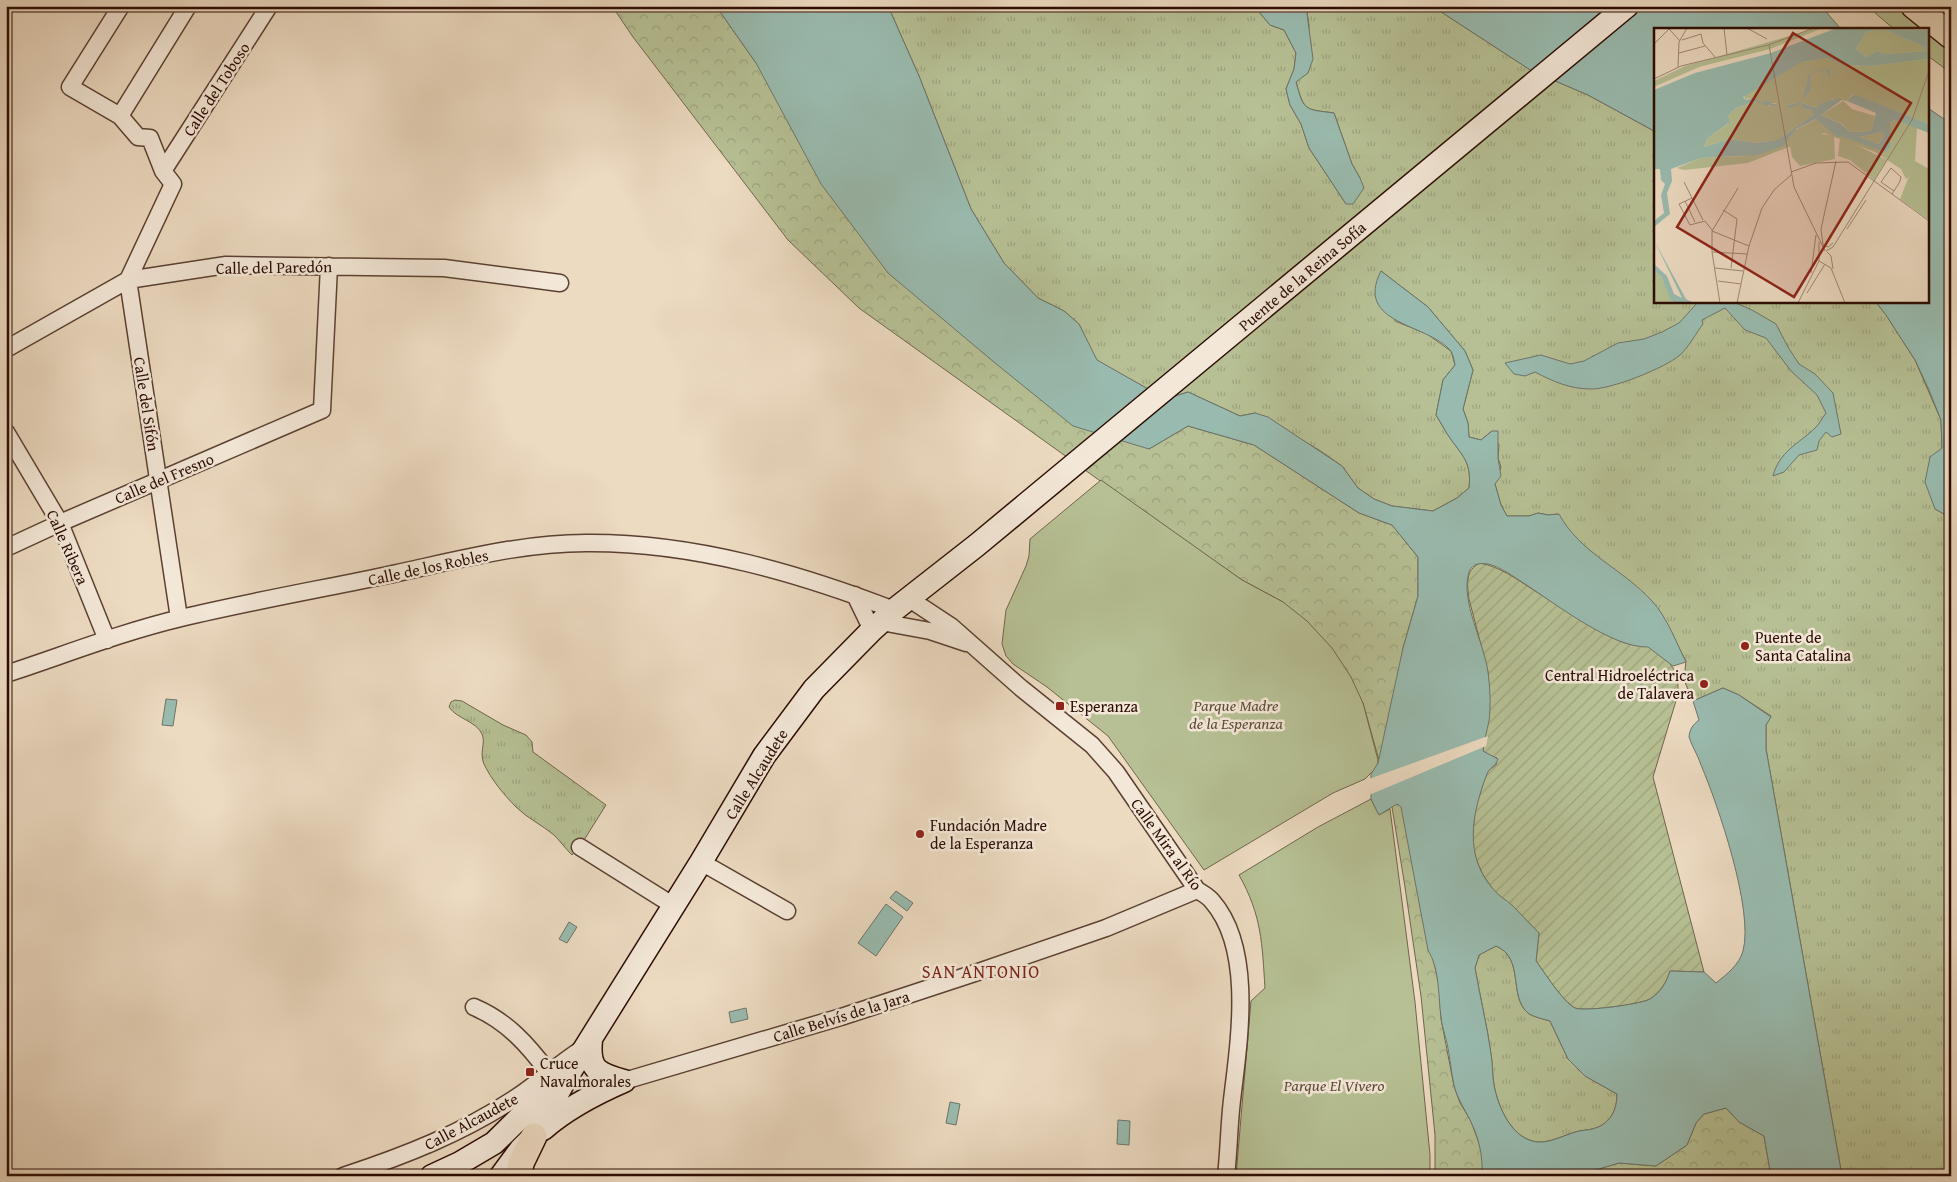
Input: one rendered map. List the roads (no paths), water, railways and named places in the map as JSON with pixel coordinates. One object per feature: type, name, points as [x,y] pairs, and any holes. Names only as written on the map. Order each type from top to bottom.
[{"type":"main road","name":"Puente de la Reina Sofía","points":[[977,546],[1628,6]]},
{"type":"main road","points":[[1914,6],[1951,36]]},
{"type":"main road","name":"Calle Alcaudete","points":[[432,1176],[460,1163],[494,1143],[550,1088],[557,1076],[589,1043],[764,756],[814,689],[889,615],[977,546]]},
{"type":"main road","points":[[589,1043],[589,1055],[594,1068],[603,1076],[624,1081]]},
{"type":"main road","name":"Calle Alcaudete","points":[[501,1176],[521,1149],[534,1136],[557,1076]]},
{"type":"main road","points":[[557,1076],[598,1082],[624,1081]]},
{"type":"main road","points":[[519,1176],[521,1163],[534,1136],[566,1110],[624,1081]]},
{"type":"street","points":[[121,6],[70,87],[120,116],[138,137],[150,138],[164,171],[173,184],[128,280]]},
{"type":"street","points":[[120,116],[188,6]]},
{"type":"street","name":"Calle del Toboso","points":[[164,171],[269,6]]},
{"type":"street","name":"Calle del Paredón","points":[[6,350],[128,280],[226,264],[444,268],[560,283]]},
{"type":"street","name":"Calle del Fresno","points":[[6,548],[60,522],[322,410],[329,266]]},
{"type":"street","name":"Calle del Sifón","points":[[128,280],[179,618]]},
{"type":"street","name":"Calle Ribera","points":[[6,432],[60,522],[107,640]]},
{"type":"street","name":"Calle de los Robles","points":[[6,674],[179,618],[517,548],[590,542],[635,545],[706,554],[788,574],[855,595],[889,615]]},
{"type":"street","points":[[855,595],[889,615],[971,644]]},
{"type":"street","name":"Calle Mira al Río","points":[[889,615],[952,627],[1021,688],[1092,745],[1116,772],[1197,890],[1211,900],[1228,925],[1240,976],[1239,1041],[1226,1176]]},
{"type":"street","points":[[580,847],[674,906]]},
{"type":"street","points":[[701,862],[787,911]]},
{"type":"street","name":"Calle Belvís de la Jara","points":[[624,1081],[841,1017],[981,971],[1106,928],[1197,890]]},
{"type":"street","points":[[474,1007],[492,1014],[513,1030],[557,1076]]},
{"type":"street","name":"Calle Alcaudete","points":[[343,1176],[396,1159],[459,1131],[557,1076]]},
{"type":"street","name":"Calle Mira al Río","points":[[1218,1176],[1221,1143],[1232,1102]]},
{"type":"water","points":[[716,6],[888,6],[919,76],[971,209],[1004,263],[1038,298],[1064,311],[1079,324],[1097,360],[1148,389],[1169,398],[1188,392],[1240,416],[1255,413],[1268,417],[1342,466],[1358,488],[1374,499],[1392,506],[1433,511],[1457,498],[1469,488],[1469,471],[1465,459],[1436,415],[1443,380],[1455,365],[1454,359],[1450,350],[1439,341],[1396,320],[1385,312],[1377,302],[1375,289],[1381,271],[1428,307],[1465,351],[1473,370],[1463,409],[1468,423],[1469,437],[1481,440],[1492,431],[1498,431],[1498,458],[1501,476],[1495,484],[1501,505],[1507,516],[1529,516],[1538,513],[1548,515],[1559,514],[1578,540],[1628,579],[1652,601],[1667,622],[1686,662],[1673,666],[1648,647],[1634,645],[1601,633],[1498,567],[1488,564],[1477,564],[1470,569],[1467,583],[1468,596],[1486,660],[1490,690],[1489,721],[1483,751],[1498,759],[1487,774],[1474,819],[1474,849],[1484,877],[1496,892],[1512,905],[1539,933],[1536,961],[1560,994],[1575,1008],[1613,1007],[1645,1001],[1663,987],[1670,971],[1704,972],[1716,983],[1739,961],[1743,951],[1745,933],[1739,885],[1725,831],[1689,737],[1692,727],[1699,720],[1693,701],[1723,688],[1739,695],[1771,717],[1766,725],[1766,749],[1842,1176],[1771,1176],[1764,1136],[1739,1122],[1726,1108],[1704,1114],[1696,1123],[1687,1145],[1656,1166],[1619,1163],[1592,1171],[1583,1176],[1482,1176],[1482,1161],[1478,1140],[1454,1085],[1441,1020],[1437,974],[1428,950],[1401,807],[1397,804],[1379,815],[1371,799],[1371,774],[1378,763],[1403,648],[1418,596],[1418,557],[1392,525],[1359,513],[1254,445],[1188,426],[1149,449],[1073,426],[888,273],[821,184],[756,63]],"holes":[[[1496,946],[1505,952],[1514,968],[1522,1006],[1528,1013],[1550,1021],[1568,1059],[1585,1076],[1617,1094],[1613,1114],[1600,1126],[1574,1132],[1550,1141],[1538,1142],[1529,1140],[1521,1135],[1514,1129],[1503,1112],[1494,1085],[1492,1058],[1475,968],[1479,955]]]},
{"type":"water","points":[[1254,6],[1306,6],[1313,59],[1308,73],[1296,82],[1301,99],[1307,107],[1317,111],[1334,113],[1352,164],[1364,188],[1353,204],[1346,204],[1309,148],[1301,124],[1290,105],[1286,89],[1294,69],[1296,53],[1284,30],[1270,25]]},
{"type":"water","points":[[1432,6],[1821,6],[1840,28],[1654,28],[1654,131],[1588,95],[1532,71]]},
{"type":"water","points":[[1930,109],[1951,124],[1951,518],[1935,509],[1925,482],[1930,457],[1942,448],[1941,420],[1915,360],[1876,302],[1930,302]]},
{"type":"water","points":[[1698,302],[1733,302],[1776,324],[1799,364],[1815,374],[1833,393],[1841,434],[1832,437],[1826,432],[1819,441],[1817,450],[1799,455],[1784,472],[1773,476],[1784,455],[1816,427],[1826,413],[1817,395],[1791,371],[1766,338],[1745,330],[1725,308],[1702,320],[1703,324],[1689,344],[1673,360],[1637,377],[1610,386],[1590,389],[1575,388],[1535,372],[1525,376],[1514,374],[1505,363],[1541,355],[1570,364],[1584,361],[1618,343],[1644,339],[1679,323]]},
{"type":"water","points":[[166,699],[177,700],[173,726],[162,725]]},
{"type":"water","points":[[896,891],[913,903],[907,911],[890,898]]},
{"type":"water","points":[[886,904],[903,917],[876,956],[858,943]]},
{"type":"water","points":[[569,922],[577,927],[567,943],[559,939]]},
{"type":"water","points":[[746,1008],[748,1019],[731,1023],[729,1012]]},
{"type":"water","points":[[950,1102],[960,1104],[956,1125],[946,1123]]},
{"type":"water","points":[[1118,1120],[1130,1121],[1129,1145],[1117,1144]]},
{"type":"place","name":"Puente de Santa Catalina","points":[[1745,646]]},
{"type":"place","name":"Central Hidroeléctrica de Talavera","points":[[1704,684]]},
{"type":"place","name":"Esperanza","points":[[1060,706]]},
{"type":"place","name":"Fundación Madre de la Esperanza","points":[[920,834]]},
{"type":"place","name":"Cruce Navalmorales","points":[[530,1072]]},
{"type":"district","name":"SAN ANTONIO","points":[[981,971]]},
{"type":"park label","name":"Parque Madre de la Esperanza","points":[[1236,714]]},
{"type":"park label","name":"Parque El Vivero","points":[[1334,1085]]}]
